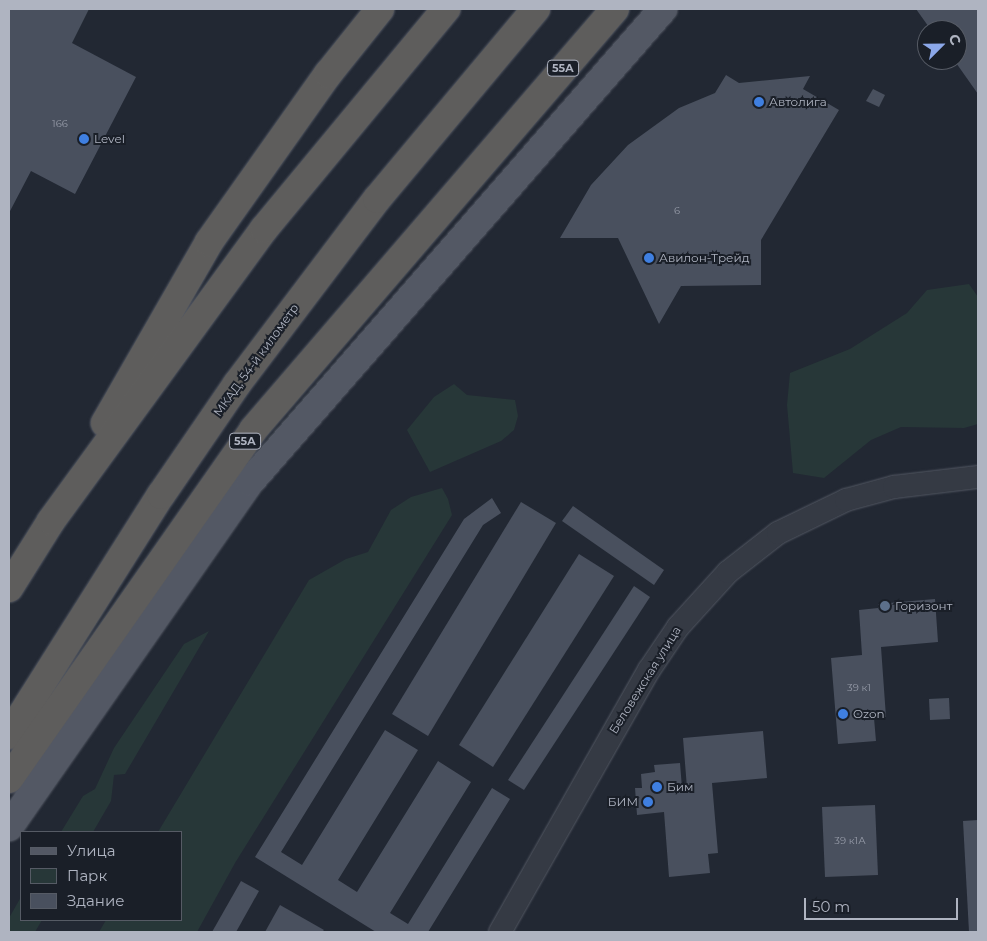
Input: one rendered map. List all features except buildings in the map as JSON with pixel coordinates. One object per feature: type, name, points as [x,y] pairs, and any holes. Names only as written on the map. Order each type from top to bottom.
[{"type":"highway","points":[[9,588],[51,521],[149,343],[209,242],[328,74],[380,9]]},
{"type":"highway","points":[[51,521],[264,230],[446,9]]},
{"type":"highway","name":"МКАД, 54-й километр","points":[[9,735],[161,495],[237,384],[377,200],[536,9]]},
{"type":"highway","name":"55А","points":[[9,779],[253,430],[614,9]]},
{"type":"main road","points":[[9,827],[250,482],[663,9]]},
{"type":"street","name":"Беловежская улица","points":[[500,932],[649,670],[678,627],[728,572],[778,533],[846,500],[894,487],[978,477]]},
{"type":"green space","points":[[969,284],[978,297],[978,424],[964,428],[901,427],[871,440],[824,478],[793,473],[787,405],[790,373],[850,349],[907,313],[927,290]]},
{"type":"green space","points":[[454,384],[467,395],[515,400],[518,416],[514,430],[501,441],[430,472],[407,430],[434,397]]},
{"type":"green space","points":[[442,488],[448,499],[452,515],[235,863],[197,932],[99,932],[105,921],[182,921],[182,831],[159,831],[309,580],[346,559],[368,552],[391,510],[411,497]]},
{"type":"green space","points":[[209,631],[125,774],[114,775],[111,801],[94,831],[62,831],[83,796],[95,789],[114,748],[184,644]]},
{"type":"green space","points":[[20,899],[20,921],[41,921],[35,932],[9,932],[9,918]]},
{"type":"place","name":"Автолига","points":[[759,102]]},
{"type":"place","name":"Level","points":[[84,139]]},
{"type":"place","name":"Авилон-Трейд","points":[[649,258]]},
{"type":"place","name":"Горизонт","points":[[885,606]]},
{"type":"place","name":"Ozon","points":[[843,714]]},
{"type":"place","name":"Бим","points":[[657,787]]},
{"type":"place","name":"БИМ","points":[[648,802]]}]
